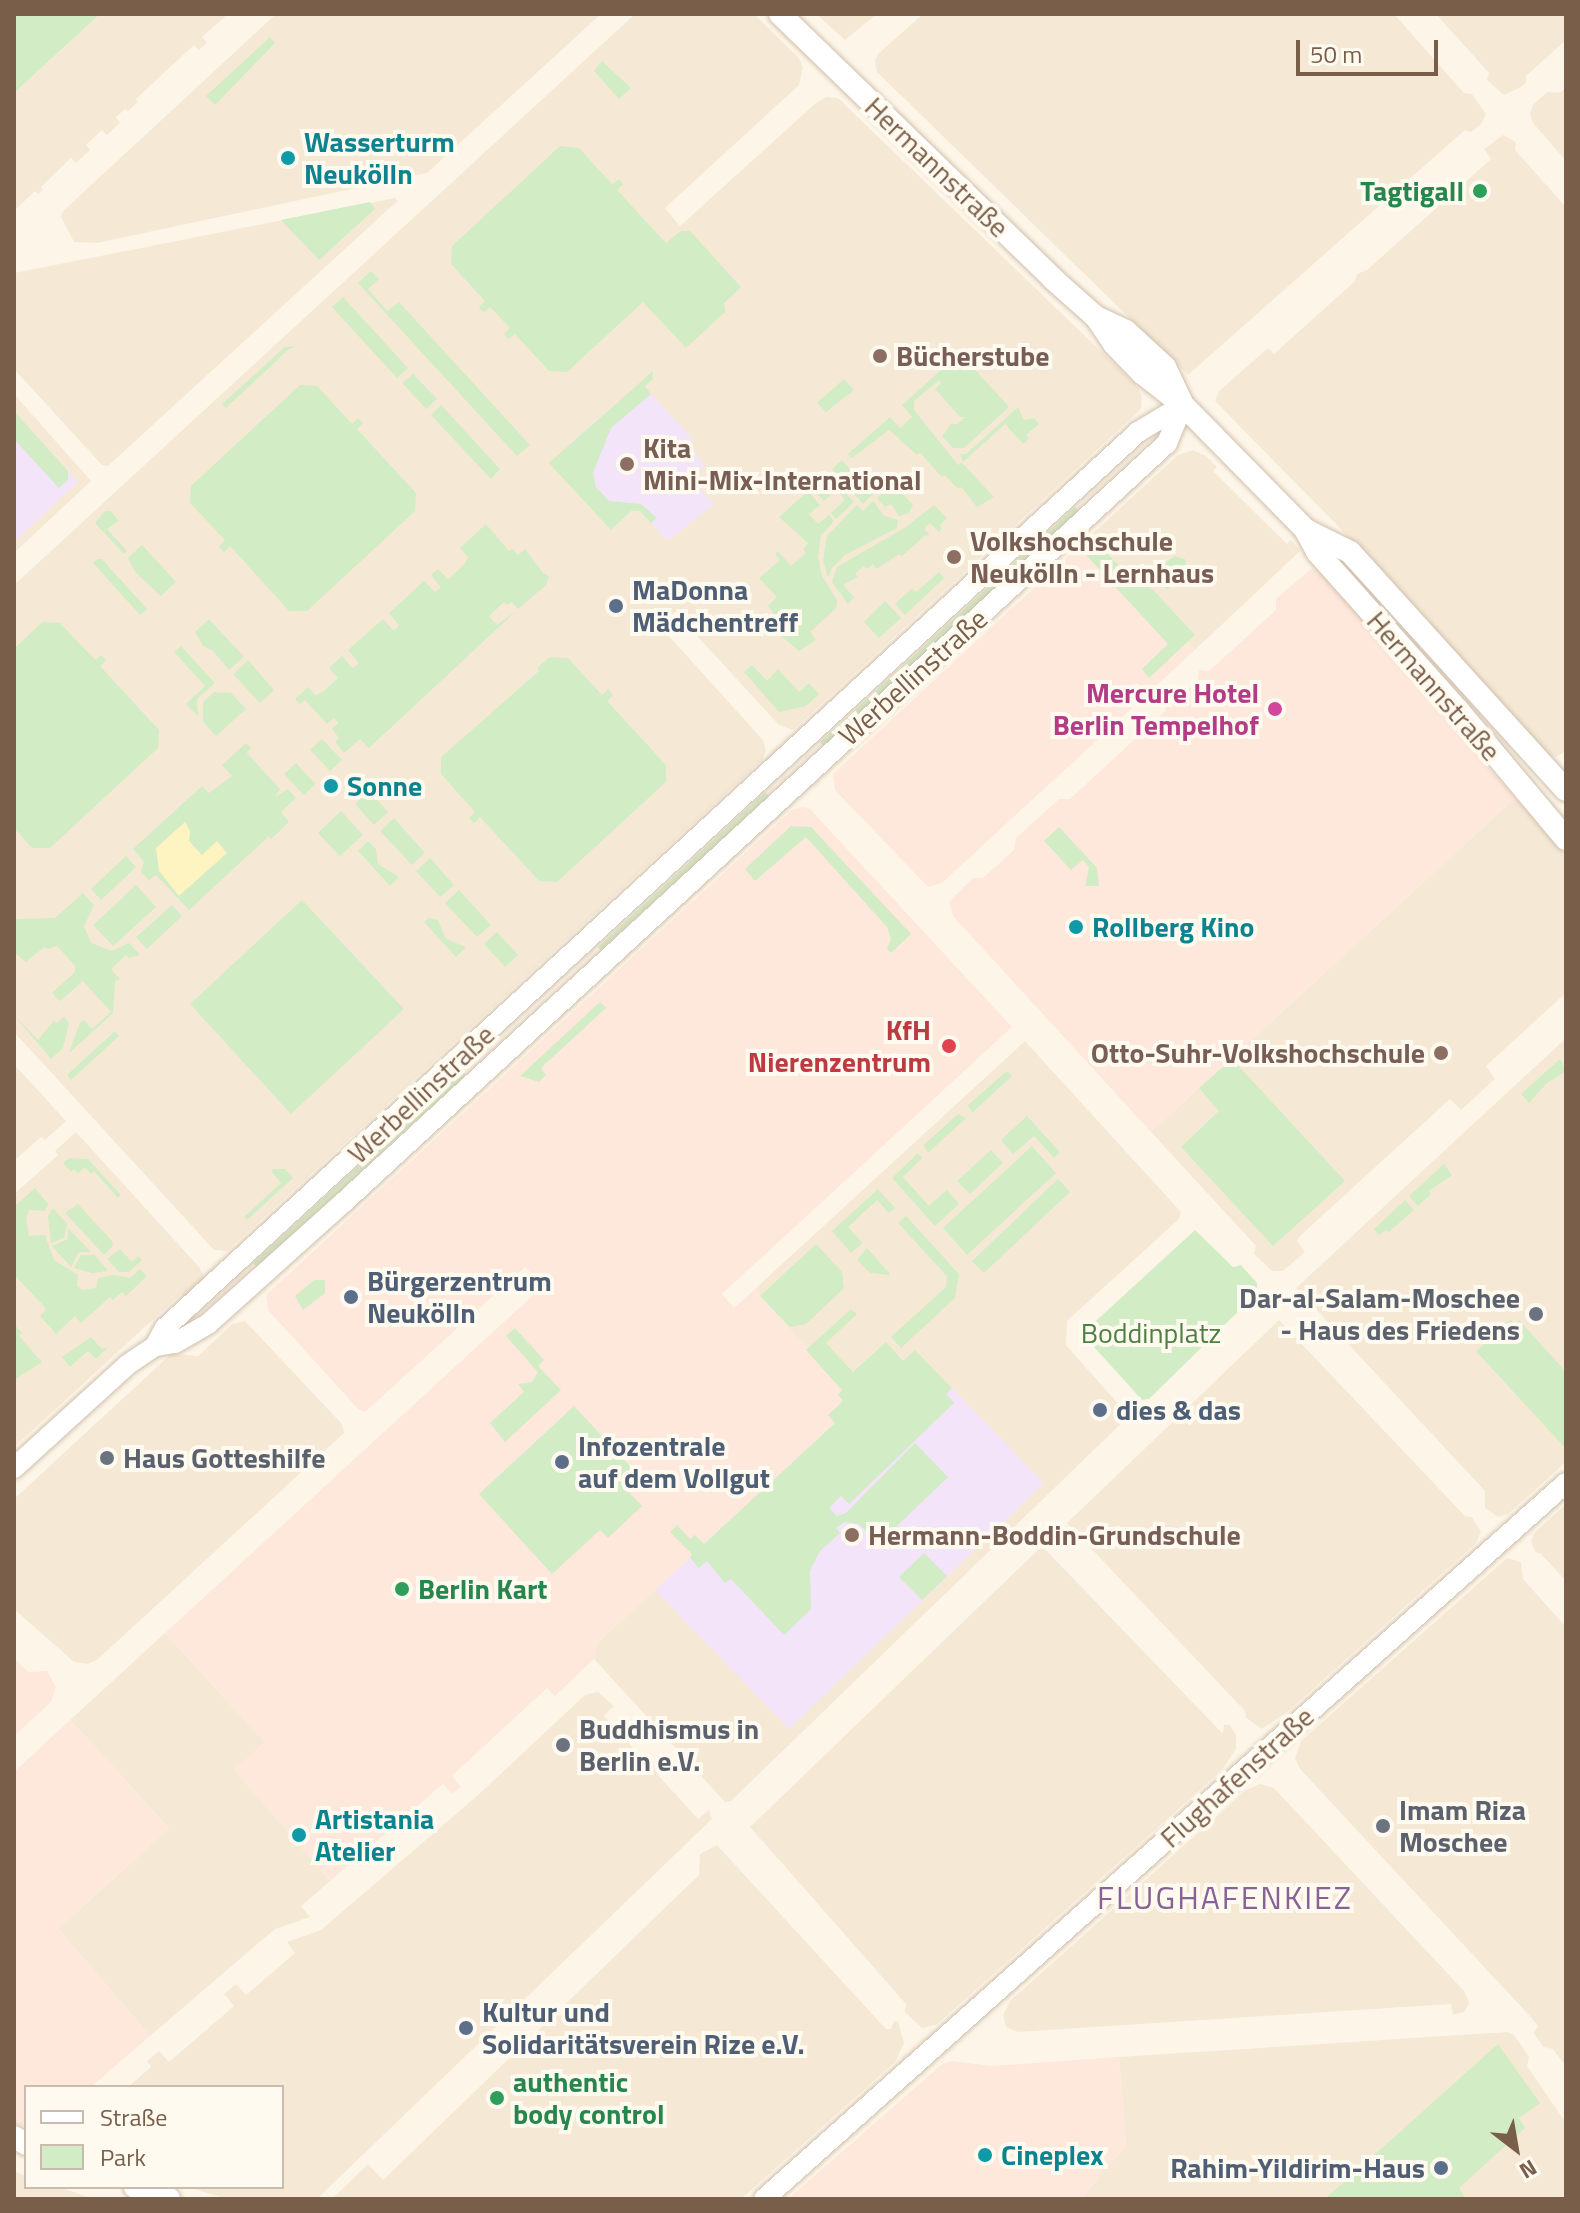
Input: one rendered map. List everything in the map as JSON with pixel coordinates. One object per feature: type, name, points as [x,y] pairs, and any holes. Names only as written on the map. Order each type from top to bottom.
[{"type":"main road","name":"Hermannstraße","points":[[780,14],[1096,317],[1114,344],[1142,373],[1183,405],[1305,529],[1318,553],[1458,710],[1566,839]]},
{"type":"main road","name":"Hermannstraße","points":[[1305,529],[1350,552],[1566,790]]},
{"type":"main road","points":[[141,2189],[169,2199]]},
{"type":"street","name":"Werbellinstraße","points":[[155,1346],[165,1328],[1143,427],[1183,405]]},
{"type":"street","name":"Werbellinstraße","points":[[14,1468],[127,1365],[155,1346],[175,1343],[209,1323],[240,1296],[1167,443],[1183,405]]},
{"type":"street","points":[[1077,490],[1095,510]]},
{"type":"street","points":[[787,757],[803,779]]},
{"type":"street","points":[[575,952],[594,972]]},
{"type":"street","points":[[470,1049],[488,1069]]},
{"type":"street","points":[[222,1276],[240,1296]]},
{"type":"street","name":"Flughafenstraße","points":[[764,2199],[1566,1483]]},
{"type":"shaded area","points":[[100,14],[228,14],[202,37],[207,43],[199,50],[194,45],[136,99],[138,102],[116,117],[120,123],[107,135],[102,130],[86,145],[90,150],[76,163],[71,158],[41,187],[43,190],[38,194],[35,191],[14,211],[14,93]]},
{"type":"shaded area","points":[[276,14],[601,14],[427,173],[97,243],[74,242],[61,217],[63,211]]},
{"type":"shaded area","points":[[635,14],[754,14],[799,58],[803,67],[799,85],[665,208],[680,226],[816,103],[826,97],[838,98],[1137,386],[1142,397],[1141,409],[793,730],[779,725],[675,612],[659,625],[763,740],[766,751],[762,760],[227,1251],[214,1250],[14,1032],[14,585]]},
{"type":"shaded area","points":[[816,14],[877,14],[845,40]]},
{"type":"shaded area","points":[[923,14],[1394,14],[1464,93],[1472,94],[1486,114],[1481,124],[1471,132],[1465,130],[1188,375],[877,72],[875,61],[878,54]]},
{"type":"shaded area","points":[[1436,14],[1566,14],[1566,40],[1526,76],[1526,83],[1504,95],[1487,80],[1489,73]]},
{"type":"shaded area","points":[[1566,88],[1566,161],[1533,123],[1530,114],[1533,105],[1547,92],[1559,93]]},
{"type":"shaded area","points":[[1503,135],[1516,142],[1515,150],[1566,207],[1566,751],[1556,757],[1549,756],[1508,715],[1340,528],[1215,401],[1219,391],[1268,348],[1274,354],[1355,281],[1357,274],[1367,270],[1491,159],[1484,149]]},
{"type":"shaded area","points":[[395,198],[398,201],[108,466],[102,465],[14,369],[14,273]]},
{"type":"shaded area","name":"Kita Mini-Mix-International","points":[[644,386],[691,437],[690,447],[705,465],[691,479],[714,504],[668,541],[640,511],[631,511],[611,530],[549,463],[594,423],[604,424]]},
{"type":"shaded area","points":[[14,394],[91,481],[14,553]]},
{"type":"shaded area","points":[[14,411],[78,482],[14,542]]},
{"type":"shaded area","points":[[1193,450],[1206,456],[1217,467],[1213,471],[1287,544],[1291,540],[1300,551],[1195,650],[1091,535],[1178,455]]},
{"type":"shaded area","points":[[1091,535],[1195,650],[942,883],[928,887],[835,790],[833,774]]},
{"type":"shaded area","points":[[1311,569],[1321,571],[1452,715],[1451,727],[1515,798],[1151,1132],[953,916],[949,902],[973,878],[983,878],[1014,850],[1016,838],[1059,799],[1070,799],[1165,711],[1166,700],[1177,700],[1198,681],[1199,670],[1209,671],[1276,610],[1276,599]]},
{"type":"shaded area","points":[[1515,798],[1566,854],[1566,993],[1486,1066],[1495,1079],[1461,1110],[1450,1099],[1300,1236],[1297,1241],[1305,1252],[1283,1271],[1272,1271],[1254,1254],[1256,1246],[1151,1132]]},
{"type":"shaded area","points":[[802,807],[810,809],[1012,1027],[722,1294],[734,1308],[757,1287],[757,1293],[856,1404],[597,1643],[594,1659],[555,1696],[547,1688],[452,1776],[461,1787],[452,1794],[443,1784],[330,1881],[234,1770],[265,1742],[165,1633],[543,1286],[525,1267],[365,1412],[358,1409],[268,1310],[266,1295],[792,810]]},
{"type":"shaded area","points":[[1566,1038],[1566,1372],[1519,1321],[1515,1324],[1512,1320],[1477,1351],[1566,1447],[1566,1462],[1508,1514],[1498,1517],[1485,1508],[1485,1491],[1296,1288]]},
{"type":"shaded area","points":[[1025,1041],[1181,1212],[1179,1219],[1067,1321],[1066,1345],[1129,1416],[731,1801],[725,1802],[594,1659],[597,1643],[856,1404],[757,1293],[757,1287]]},
{"type":"shaded area","points":[[14,1064],[66,1121],[45,1140],[41,1137],[14,1161]]},
{"type":"shaded area","points":[[76,1132],[200,1268],[204,1278],[185,1299],[181,1294],[14,1447],[14,1194],[58,1155],[55,1151]]},
{"type":"shaded area","points":[[1279,1320],[1465,1516],[1472,1517],[1481,1532],[1476,1543],[1287,1712],[1262,1729],[1246,1718],[1245,1711],[1067,1523]]},
{"type":"shaded area","points":[[245,1321],[342,1424],[344,1433],[98,1659],[88,1664],[74,1662],[14,1609],[14,1499],[171,1354],[198,1356],[232,1324]]},
{"type":"shaded area","name":"Hermann-Boddin-Grundschule","points":[[915,1350],[1044,1483],[789,1729],[655,1590]]},
{"type":"shaded area","points":[[1566,1504],[1566,1581],[1541,1554],[1535,1552],[1531,1541],[1535,1532]]},
{"type":"shaded area","points":[[1042,1546],[1223,1734],[1224,1725],[1230,1725],[1236,1735],[1236,1749],[1222,1770],[936,2025],[922,2028],[905,2012],[906,2004],[750,1827]]},
{"type":"shaded area","points":[[1507,1558],[1521,1562],[1523,1579],[1566,1627],[1566,2067],[1553,2049],[1543,2047],[1534,2033],[1538,2026],[1527,2013],[1300,1769],[1295,1758],[1301,1741]]},
{"type":"shaded area","points":[[165,1633],[265,1742],[235,1770],[330,1881],[301,1906],[310,1917],[275,1929],[150,2036],[58,1929],[169,1828],[70,1720]]},
{"type":"shaded area","points":[[14,1659],[29,1672],[47,1671],[56,1687],[51,1702],[14,1736]]},
{"type":"shaded area","points":[[598,1692],[614,1706],[604,1716],[649,1765],[660,1756],[667,1764],[657,1774],[698,1819],[709,1810],[712,1819],[317,2199],[226,2199],[194,2189],[284,2189],[284,2085],[130,2085],[151,2067],[147,2061],[159,2051],[169,2062],[234,2006],[224,1994],[236,1984],[246,1995],[295,1953],[287,1942],[321,1930],[478,1795],[585,1695]]},
{"type":"shaded area","points":[[70,1720],[169,1828],[58,1929],[150,2036],[93,2085],[24,2085],[24,2126],[14,2123],[14,1772]]},
{"type":"shaded area","points":[[1260,1784],[1274,1788],[1465,1992],[1469,2003],[1464,2012],[1453,2015],[1451,2004],[1018,2032],[1006,2027],[1003,2015],[1010,2001],[1246,1790]]},
{"type":"shaded area","points":[[717,1845],[886,2029],[891,2029],[894,2021],[898,2022],[904,2043],[896,2061],[741,2199],[332,2199],[368,2164],[383,2180],[699,1875],[700,1854]]},
{"type":"shaded area","points":[[1507,2032],[1514,2035],[1529,2057],[1527,2066],[1566,2123],[1566,2199],[1081,2199],[1126,2145],[1119,2057]]},
{"type":"shaded area","points":[[1119,2057],[1126,2145],[1081,2199],[788,2199],[942,2064],[952,2061],[992,2066]]},
{"type":"shaded area","points":[[14,2171],[24,2175],[24,2189],[65,2189],[94,2199],[14,2199]]},
{"type":"green space","points":[[14,14],[100,14],[14,93]]},
{"type":"green space","points":[[270,37],[275,43],[215,105],[206,96]]},
{"type":"green space","points":[[602,61],[631,88],[619,99],[594,71]]},
{"type":"green space","points":[[560,146],[579,148],[612,184],[619,179],[623,184],[617,190],[666,243],[681,231],[690,231],[741,287],[724,303],[725,312],[686,348],[643,302],[567,372],[549,371],[515,334],[509,339],[506,337],[504,334],[510,328],[490,307],[484,312],[481,310],[479,307],[485,301],[451,264],[452,246]]},
{"type":"green space","points":[[370,202],[375,209],[319,260],[281,220]]},
{"type":"green space","points":[[371,271],[379,279],[368,289],[387,311],[399,302],[530,445],[517,456],[358,283]]},
{"type":"green space","points":[[343,297],[408,368],[397,378],[332,307]]},
{"type":"green space","points":[[297,346],[289,349],[226,408],[222,404],[285,347]]},
{"type":"green space","points":[[960,353],[1009,407],[964,448],[953,448],[942,436],[951,424],[958,424],[965,417],[960,417],[935,389],[941,383],[939,380],[914,401],[914,410],[958,465],[962,463],[994,497],[977,507],[961,487],[958,489],[945,475],[942,477],[920,453],[917,455],[889,430],[852,458],[848,454],[890,417],[900,428],[912,417],[902,405]]},
{"type":"green space","points":[[653,371],[653,379],[645,386],[651,394],[611,428],[593,473],[596,487],[609,501],[641,504],[657,518],[651,523],[640,511],[631,511],[611,530],[549,463]]},
{"type":"green space","points":[[413,374],[437,399],[426,409],[402,383]]},
{"type":"green space","points":[[844,379],[854,390],[826,412],[817,403]]},
{"type":"green space","points":[[300,385],[317,386],[352,424],[358,418],[363,423],[357,429],[416,493],[415,511],[307,611],[289,611],[230,546],[224,552],[219,547],[225,540],[190,503],[191,486]]},
{"type":"green space","points":[[441,405],[500,469],[491,479],[431,415]]},
{"type":"green space","points":[[1018,407],[1024,420],[1034,418],[1039,424],[1026,435],[1029,438],[1023,444],[1005,424],[963,462],[960,454],[966,454]]},
{"type":"green space","points":[[14,411],[68,471],[68,480],[59,488],[14,439]]},
{"type":"green space","points":[[842,460],[851,470],[845,476],[862,495],[886,476],[889,479],[863,504],[832,469]]},
{"type":"green space","points":[[828,473],[854,502],[836,519],[831,513],[845,500],[837,490],[824,501],[812,488]]},
{"type":"green space","points":[[893,483],[913,505],[909,513],[899,516],[891,504],[885,507],[877,498]]},
{"type":"green space","points":[[808,491],[820,505],[809,514],[818,524],[829,515],[834,521],[821,536],[818,557],[822,576],[837,600],[836,608],[810,632],[816,640],[799,651],[765,623],[774,614],[768,606],[777,597],[759,578],[780,560],[775,554],[778,551],[791,566],[806,553],[803,549],[808,543],[779,517]]},
{"type":"green space","points":[[873,501],[884,516],[898,520],[897,528],[845,555],[828,577],[823,561],[827,536],[857,505],[863,511]]},
{"type":"green space","points":[[934,505],[947,518],[940,525],[942,529],[939,532],[930,523],[924,529],[930,535],[924,536],[902,556],[899,554],[877,569],[873,564],[867,569],[864,566],[855,574],[858,577],[843,585],[854,597],[848,604],[832,582],[837,567],[906,527]]},
{"type":"green space","points":[[1075,507],[1079,511],[824,746],[820,742]]},
{"type":"green space","points":[[105,511],[111,511],[119,521],[107,529],[127,551],[124,554],[95,523]]},
{"type":"green space","points":[[486,524],[509,551],[512,549],[518,555],[525,549],[543,573],[549,576],[546,585],[518,609],[512,602],[507,605],[504,602],[489,616],[497,625],[515,612],[369,748],[360,739],[344,753],[335,742],[339,738],[332,729],[338,723],[334,718],[327,724],[305,700],[300,704],[295,699],[308,687],[315,695],[323,692],[338,678],[329,668],[342,656],[353,668],[359,663],[348,650],[383,619],[393,630],[397,628],[399,625],[389,613],[424,581],[435,592],[441,588],[431,575],[438,569],[448,579],[463,566],[468,557],[460,548]]},
{"type":"green space","points":[[1097,543],[1135,582],[1141,577],[1195,635],[1149,678],[1142,669],[1168,644],[1085,554]]},
{"type":"green space","points":[[142,545],[176,582],[161,596],[136,573],[128,558]]},
{"type":"green space","points":[[1174,556],[1185,559],[1187,570],[1167,590],[1152,574]]},
{"type":"green space","points":[[102,559],[147,609],[140,615],[93,563]]},
{"type":"green space","points":[[939,572],[944,578],[905,615],[895,604],[912,588],[916,592]]},
{"type":"green space","points":[[885,601],[901,618],[879,638],[864,622]]},
{"type":"green space","points":[[209,619],[244,657],[229,670],[213,651],[203,646],[195,632]]},
{"type":"green space","points":[[42,622],[60,623],[95,660],[101,655],[106,660],[100,666],[159,730],[158,748],[50,848],[32,848],[14,828],[14,649]]},
{"type":"green space","points":[[181,646],[215,683],[197,699],[198,716],[186,704],[205,686],[174,652]]},
{"type":"green space","points":[[550,657],[568,658],[602,695],[608,689],[613,695],[607,701],[666,765],[666,782],[557,882],[539,881],[480,817],[474,823],[469,818],[475,812],[441,774],[441,757],[539,671],[537,668]]},
{"type":"green space","points":[[248,660],[274,690],[260,703],[233,674]]},
{"type":"green space","points":[[752,665],[767,681],[778,669],[799,692],[809,683],[819,694],[806,706],[779,712],[744,672]]},
{"type":"green space","points":[[214,692],[231,693],[246,709],[216,736],[203,722],[203,702]]},
{"type":"green space","points":[[322,739],[342,760],[330,771],[310,750]]},
{"type":"green space","points":[[246,743],[251,748],[247,753],[280,789],[275,797],[288,789],[296,798],[281,812],[289,822],[271,839],[269,836],[189,910],[156,875],[149,880],[141,872],[144,862],[133,849],[202,786],[209,793],[232,776],[222,765]]},
{"type":"green space","points":[[296,763],[315,784],[304,795],[284,774]]},
{"type":"green space","points":[[369,791],[388,812],[374,825],[355,804]]},
{"type":"green space","points":[[765,792],[769,796],[601,950],[598,947]]},
{"type":"green space","points":[[341,811],[363,835],[340,856],[318,833]]},
{"type":"green space","points":[[394,818],[425,853],[412,865],[380,831]]},
{"type":"green space","points":[[791,826],[811,827],[911,934],[891,953],[887,949],[891,939],[887,927],[806,837],[755,881],[745,869]]},
{"type":"green space","points":[[1059,827],[1097,868],[1099,886],[1085,886],[1089,867],[1083,860],[1071,870],[1044,841]]},
{"type":"green space","points":[[368,841],[376,849],[378,864],[399,877],[390,886],[358,851]]},
{"type":"green space","points":[[126,856],[136,867],[101,900],[91,889]]},
{"type":"green space","points":[[430,858],[454,885],[440,897],[416,871]]},
{"type":"green space","points":[[136,885],[156,907],[113,946],[93,925]]},
{"type":"green space","points":[[459,890],[491,925],[477,937],[445,903]]},
{"type":"green space","points":[[83,893],[94,905],[84,926],[91,943],[112,951],[129,943],[140,955],[129,958],[126,955],[111,969],[120,979],[115,981],[113,1013],[69,1053],[80,1023],[84,1020],[92,1029],[111,1012],[83,981],[60,1001],[52,993],[75,972],[75,966],[57,946],[44,947],[26,962],[14,952],[14,919],[55,918]]},
{"type":"green space","points":[[302,900],[404,1009],[291,1114],[190,1004]]},
{"type":"green space","points":[[172,905],[182,916],[147,949],[136,937]]},
{"type":"green space","points":[[429,918],[438,920],[446,939],[466,947],[456,957],[424,922]]},
{"type":"green space","points":[[497,932],[518,955],[505,967],[484,944]]},
{"type":"green space","points":[[600,1002],[606,1008],[541,1068],[546,1075],[539,1082],[520,1076]]},
{"type":"green space","points":[[14,1015],[38,1040],[54,1020],[57,1023],[64,1017],[69,1023],[63,1048],[51,1059]]},
{"type":"green space","points":[[115,1031],[119,1036],[71,1080],[67,1075]]},
{"type":"green space","points":[[1232,1059],[1345,1181],[1273,1246],[1181,1147],[1219,1111],[1199,1088]]},
{"type":"green space","points":[[1560,1059],[1566,1071],[1547,1083],[1529,1103],[1521,1094]]},
{"type":"green space","points":[[462,1071],[466,1075],[257,1267],[253,1263]]},
{"type":"green space","points":[[1007,1071],[1012,1076],[972,1113],[968,1105]]},
{"type":"green space","points":[[958,1114],[966,1118],[928,1153],[924,1145]]},
{"type":"green space","points":[[1027,1116],[1060,1152],[1054,1158],[1034,1136],[1013,1154],[1001,1140]]},
{"type":"green space","points":[[1032,1146],[1056,1173],[967,1255],[943,1228]]},
{"type":"green space","points":[[991,1150],[1003,1163],[970,1194],[957,1181]]},
{"type":"green space","points":[[918,1153],[922,1158],[903,1177],[929,1206],[947,1190],[959,1204],[935,1226],[892,1178]]},
{"type":"green space","points":[[70,1158],[88,1159],[121,1195],[118,1198],[94,1171],[91,1174],[85,1167],[78,1173],[74,1169],[71,1172],[63,1163]]},
{"type":"green space","points":[[1444,1164],[1452,1175],[1429,1191],[1431,1194],[1418,1206],[1409,1196]]},
{"type":"green space","points":[[285,1169],[293,1178],[247,1220],[244,1217],[281,1183],[271,1171]]},
{"type":"green space","points":[[1058,1179],[1070,1192],[984,1273],[972,1261]]},
{"type":"green space","points":[[35,1188],[48,1204],[45,1211],[29,1210],[26,1219],[29,1236],[45,1235],[54,1260],[78,1275],[77,1286],[82,1290],[96,1288],[98,1278],[114,1275],[130,1278],[140,1269],[147,1276],[126,1296],[122,1292],[113,1300],[110,1297],[81,1323],[75,1316],[56,1334],[40,1316],[46,1310],[42,1304],[14,1275],[14,1207]]},
{"type":"green space","points":[[878,1189],[895,1208],[889,1213],[877,1200],[848,1227],[863,1243],[851,1253],[832,1231]]},
{"type":"green space","points":[[1405,1200],[1414,1210],[1389,1232],[1386,1230],[1379,1235],[1374,1229]]},
{"type":"green space","points":[[78,1204],[112,1241],[113,1246],[104,1255],[65,1213]]},
{"type":"green space","points":[[53,1208],[67,1224],[64,1238],[51,1243],[48,1216]]},
{"type":"green space","points":[[906,1216],[959,1274],[955,1298],[901,1348],[891,1337],[946,1287],[947,1276],[898,1223]]},
{"type":"green space","points":[[68,1228],[91,1252],[79,1252],[71,1267],[52,1246],[68,1239]]},
{"type":"green space","name":"Boddinplatz","points":[[1195,1230],[1233,1267],[1241,1265],[1257,1283],[1257,1293],[1149,1399],[1142,1400],[1085,1337],[1085,1331]]},
{"type":"green space","points":[[816,1244],[842,1272],[844,1288],[806,1324],[790,1327],[760,1296]]},
{"type":"green space","points":[[867,1248],[889,1275],[870,1273],[857,1260]]},
{"type":"green space","points":[[120,1249],[132,1262],[138,1256],[142,1260],[129,1272],[119,1272],[107,1259]]},
{"type":"green space","points":[[81,1255],[95,1255],[108,1271],[92,1273],[74,1268]]},
{"type":"green space","points":[[314,1280],[325,1280],[325,1293],[303,1310],[295,1296]]},
{"type":"green space","points":[[851,1309],[857,1314],[826,1343],[853,1372],[886,1342],[903,1361],[915,1350],[952,1388],[946,1394],[954,1403],[849,1504],[841,1496],[829,1508],[837,1516],[846,1513],[915,1443],[948,1477],[872,1550],[867,1532],[859,1524],[845,1522],[836,1528],[840,1533],[820,1551],[810,1571],[811,1609],[784,1635],[731,1579],[725,1583],[707,1561],[699,1568],[690,1558],[692,1554],[670,1532],[677,1525],[690,1539],[695,1535],[704,1544],[835,1423],[828,1415],[843,1401],[838,1395],[842,1390],[806,1350]]},
{"type":"green space","points":[[1511,1319],[1515,1324],[1519,1320],[1566,1372],[1565,1448],[1476,1351]]},
{"type":"green space","points":[[14,1324],[22,1333],[19,1336],[42,1362],[14,1380]]},
{"type":"green space","points":[[515,1328],[544,1360],[538,1366],[561,1390],[505,1442],[490,1423],[524,1392],[518,1384],[532,1382],[538,1372],[506,1336]]},
{"type":"green space","points":[[91,1337],[102,1349],[108,1347],[96,1359],[88,1351],[70,1367],[62,1357]]},
{"type":"green space","points":[[574,1406],[642,1479],[628,1491],[642,1506],[608,1538],[600,1530],[552,1574],[479,1494]]},
{"type":"green space","points":[[924,1553],[947,1576],[922,1600],[899,1577]]},
{"type":"green space","points":[[1498,2044],[1540,2103],[1519,2118],[1525,2128],[1459,2188],[1466,2199],[1325,2199]]},
{"type":"sand","points":[[185,822],[190,831],[189,841],[202,855],[217,841],[227,853],[179,896],[159,871],[156,848]]},
{"type":"place","name":"Wasserturm Neukölln","points":[[288,158]]},
{"type":"place","name":"Tagtigall","points":[[1480,191]]},
{"type":"place","name":"Bücherstube","points":[[880,356]]},
{"type":"place","name":"Kita Mini-Mix-International","points":[[627,464]]},
{"type":"place","name":"Volkshochschule Neukölln - Lernhaus","points":[[954,557]]},
{"type":"place","name":"MaDonna Mädchentreff","points":[[616,606]]},
{"type":"place","name":"Mercure Hotel Berlin Tempelhof","points":[[1275,709]]},
{"type":"place","name":"Sonne","points":[[331,786]]},
{"type":"place","name":"Rollberg Kino","points":[[1076,927]]},
{"type":"place","name":"KfH Nierenzentrum","points":[[949,1046]]},
{"type":"place","name":"Otto-Suhr-Volkshochschule","points":[[1441,1053]]},
{"type":"place","name":"Bürgerzentrum Neukölln","points":[[351,1297]]},
{"type":"place","name":"Dar-al-Salam-Moschee - Haus des Friedens","points":[[1536,1314]]},
{"type":"place","name":"dies & das","points":[[1100,1410]]},
{"type":"place","name":"Haus Gotteshilfe","points":[[107,1458]]},
{"type":"place","name":"Infozentrale auf dem Vollgut","points":[[562,1462]]},
{"type":"place","name":"Hermann-Boddin-Grundschule","points":[[852,1535]]},
{"type":"place","name":"Berlin Kart","points":[[402,1589]]},
{"type":"place","name":"Buddhismus in Berlin e.V.","points":[[563,1745]]},
{"type":"place","name":"Imam Riza Moschee","points":[[1383,1826]]},
{"type":"place","name":"Artistania Atelier","points":[[299,1835]]},
{"type":"place","name":"Kultur und Solidaritätsverein Rize e.V.","points":[[466,2028]]},
{"type":"place","name":"authentic body control","points":[[497,2098]]},
{"type":"place","name":"Cineplex","points":[[985,2155]]},
{"type":"place","name":"Rahim-Yildirim-Haus","points":[[1441,2168]]},
{"type":"district","name":"FLUGHAFENKIEZ","points":[[1225,1897]]}]
